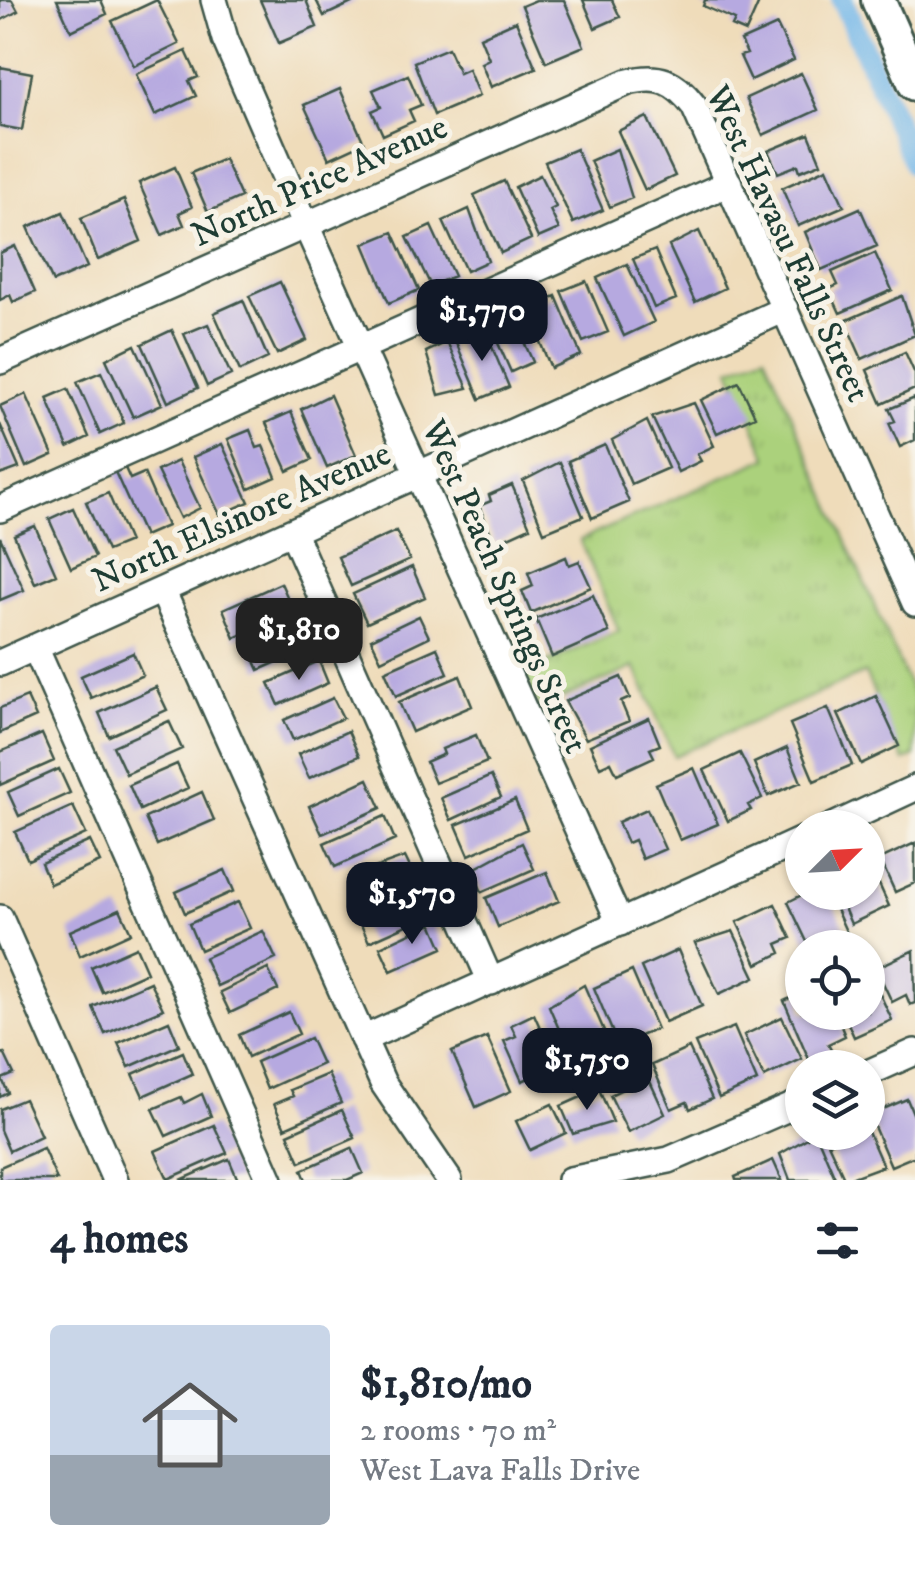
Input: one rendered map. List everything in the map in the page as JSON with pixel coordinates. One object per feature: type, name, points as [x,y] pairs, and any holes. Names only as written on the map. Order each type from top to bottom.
[{"type":"main road","points":[[878,0],[915,84]]},
{"type":"street","name":"West Peach Springs Street","points":[[214,0],[225,39],[305,223],[620,923]]},
{"type":"street","name":"North Price Avenue","points":[[0,360],[628,82],[648,77],[669,80]]},
{"type":"street","name":"West Havasu Falls Street","points":[[669,80],[694,106],[915,604]]},
{"type":"street","points":[[0,509],[729,184]]},
{"type":"street","name":"North Elsinore Avenue","points":[[0,663],[784,309]]},
{"type":"street","points":[[292,533],[491,982]]},
{"type":"street","points":[[163,592],[383,1082],[449,1180]]},
{"type":"street","points":[[35,647],[270,1180]]},
{"type":"street","points":[[868,810],[915,788]]},
{"type":"street","points":[[363,1039],[785,848]]},
{"type":"street","points":[[0,918],[6,946],[115,1180]]},
{"type":"street","points":[[885,1065],[915,1052]]},
{"type":"street","points":[[570,1180],[669,1160],[785,1109]]},
{"type":"green space","points":[[765,354],[915,699],[915,756],[904,761],[865,673],[674,756],[635,667],[539,708],[523,673],[619,631],[580,540],[768,458],[730,369]]},
{"type":"building","points":[[0,0],[12,0],[18,11],[0,21]]},
{"type":"building","points":[[57,0],[101,0],[107,14],[71,31]]},
{"type":"building","points":[[157,0],[179,44],[134,66],[112,21]]},
{"type":"building","points":[[260,0],[306,0],[317,27],[279,43]]},
{"type":"building","points":[[316,0],[358,0],[324,16]]},
{"type":"building","points":[[536,0],[564,0],[584,46],[546,62],[522,6]]},
{"type":"building","points":[[583,0],[612,0],[620,17],[595,28]]},
{"type":"building","points":[[705,0],[760,0],[746,32],[732,26],[735,20],[703,6]]},
{"type":"building","points":[[516,21],[536,68],[491,87],[481,63],[489,59],[480,37]]},
{"type":"building","points":[[777,25],[794,60],[751,80],[740,56],[747,54],[741,41]]},
{"type":"building","points":[[448,48],[459,73],[468,69],[479,96],[434,115],[414,62]]},
{"type":"building","points":[[186,51],[198,77],[189,81],[196,96],[155,115],[136,74]]},
{"type":"building","points":[[0,67],[32,73],[22,130],[0,126]]},
{"type":"building","points":[[801,73],[818,110],[763,135],[746,98]]},
{"type":"building","points":[[408,75],[421,105],[409,110],[414,121],[383,135],[372,111],[381,107],[373,90]]},
{"type":"building","points":[[340,89],[364,143],[329,159],[304,105]]},
{"type":"building","points":[[647,117],[675,176],[645,190],[618,131]]},
{"type":"building","points":[[809,134],[821,163],[800,171],[798,165],[778,173],[768,151]]},
{"type":"building","points":[[576,149],[603,210],[573,223],[545,162]]},
{"type":"building","points":[[617,149],[632,198],[610,207],[590,161]]},
{"type":"building","points":[[224,159],[241,197],[208,212],[191,173]]},
{"type":"building","points":[[175,167],[192,207],[179,213],[184,225],[162,235],[139,183]]},
{"type":"building","points":[[827,168],[844,206],[798,226],[782,188]]},
{"type":"building","points":[[540,175],[556,207],[550,210],[559,229],[538,238],[515,187]]},
{"type":"building","points":[[504,181],[531,239],[501,253],[474,195]]},
{"type":"building","points":[[124,200],[141,241],[98,260],[81,218]]},
{"type":"building","points":[[860,208],[877,246],[821,270],[805,232]]},
{"type":"building","points":[[469,209],[488,261],[466,271],[443,221]]},
{"type":"building","points":[[63,212],[87,267],[53,282],[28,227]]},
{"type":"building","points":[[431,226],[454,276],[431,286],[407,237]]},
{"type":"building","points":[[699,231],[725,288],[695,302],[669,246]]},
{"type":"building","points":[[393,232],[419,290],[389,303],[364,244]]},
{"type":"building","points":[[15,246],[35,292],[13,302],[10,295],[0,300],[0,253]]},
{"type":"building","points":[[655,250],[676,299],[654,308],[633,259]]},
{"type":"building","points":[[875,253],[892,290],[840,313],[829,289],[838,285],[832,272]]},
{"type":"building","points":[[627,264],[654,322],[624,336],[597,278]]},
{"type":"building","points":[[586,281],[608,332],[583,342],[561,291]]},
{"type":"building","points":[[280,282],[307,340],[277,354],[249,296]]},
{"type":"building","points":[[556,296],[581,355],[551,368],[526,309]]},
{"type":"building","points":[[902,296],[915,335],[862,359],[845,321]]},
{"type":"building","points":[[243,300],[268,358],[240,371],[214,313]]},
{"type":"building","points":[[511,313],[533,362],[511,372],[489,323]]},
{"type":"building","points":[[208,324],[231,375],[207,386],[184,334]]},
{"type":"building","points":[[484,328],[509,387],[480,399],[455,340]]},
{"type":"building","points":[[172,330],[198,388],[168,402],[142,344]]},
{"type":"building","points":[[447,342],[468,388],[439,395],[426,352]]},
{"type":"building","points":[[135,345],[162,404],[133,417],[106,359]]},
{"type":"building","points":[[905,352],[915,374],[915,389],[882,404],[867,370]]},
{"type":"building","points":[[101,372],[124,423],[100,434],[77,382]]},
{"type":"building","points":[[739,382],[755,416],[717,433],[701,400]]},
{"type":"building","points":[[68,389],[89,437],[68,447],[47,398]]},
{"type":"building","points":[[26,394],[53,455],[26,467],[0,406]]},
{"type":"building","points":[[330,395],[356,455],[327,468],[301,409]]},
{"type":"building","points":[[915,398],[915,440],[900,447],[889,423],[895,421],[889,409]]},
{"type":"building","points":[[694,403],[714,446],[697,454],[701,461],[678,472],[652,417]]},
{"type":"building","points":[[291,412],[312,460],[288,471],[266,423]]},
{"type":"building","points":[[647,421],[668,468],[631,484],[612,440]]},
{"type":"building","points":[[0,424],[19,468],[0,475]]},
{"type":"building","points":[[250,430],[257,448],[263,446],[276,477],[249,489],[228,439]]},
{"type":"building","points":[[222,444],[249,502],[220,515],[193,457]]},
{"type":"building","points":[[605,445],[629,502],[592,518],[568,461]]},
{"type":"building","points":[[178,461],[200,508],[180,518],[157,471]]},
{"type":"building","points":[[560,462],[583,516],[544,532],[523,481]]},
{"type":"building","points":[[125,468],[130,479],[144,473],[167,526],[144,536],[115,472]]},
{"type":"building","points":[[512,485],[530,527],[495,543],[479,506],[491,501],[489,495]]},
{"type":"building","points":[[108,493],[129,542],[107,551],[86,502]]},
{"type":"building","points":[[73,508],[95,557],[71,568],[49,519]]},
{"type":"building","points":[[35,526],[56,574],[35,583],[14,535]]},
{"type":"building","points":[[396,531],[410,560],[351,586],[338,557]]},
{"type":"building","points":[[0,537],[24,590],[0,600]]},
{"type":"building","points":[[566,557],[569,565],[579,561],[591,587],[531,613],[522,591],[533,586],[528,573]]},
{"type":"building","points":[[412,567],[425,597],[367,623],[353,594]]},
{"type":"building","points":[[281,583],[294,612],[235,638],[223,609]]},
{"type":"building","points":[[593,595],[609,632],[552,657],[536,619]]},
{"type":"building","points":[[419,616],[429,637],[381,660],[371,639]]},
{"type":"building","points":[[300,622],[311,647],[259,670],[248,645]]},
{"type":"building","points":[[437,648],[448,673],[396,696],[385,671]]},
{"type":"building","points":[[133,653],[143,675],[91,698],[81,676]]},
{"type":"building","points":[[319,661],[328,683],[279,705],[269,683]]},
{"type":"building","points":[[460,676],[472,706],[412,732],[399,702]]},
{"type":"building","points":[[621,677],[630,698],[621,702],[629,721],[586,739],[565,701]]},
{"type":"building","points":[[156,687],[167,710],[109,736],[99,713]]},
{"type":"building","points":[[876,696],[899,746],[861,764],[838,714]]},
{"type":"building","points":[[27,697],[36,717],[0,733],[0,708]]},
{"type":"building","points":[[333,698],[343,718],[293,740],[284,720]]},
{"type":"building","points":[[828,708],[852,765],[814,781],[790,724]]},
{"type":"building","points":[[649,718],[660,745],[650,749],[654,757],[617,774],[611,762],[600,767],[590,745]]},
{"type":"building","points":[[169,721],[182,749],[126,774],[113,746]]},
{"type":"building","points":[[348,731],[359,756],[309,778],[298,754]]},
{"type":"building","points":[[42,734],[54,761],[0,785],[0,752]]},
{"type":"building","points":[[476,735],[487,762],[435,783],[426,762],[444,754],[442,749]]},
{"type":"building","points":[[787,748],[801,782],[768,796],[754,763]]},
{"type":"building","points":[[740,753],[762,798],[748,805],[751,810],[728,821],[704,770]]},
{"type":"building","points":[[177,764],[188,788],[140,810],[129,785]]},
{"type":"building","points":[[694,768],[718,824],[680,840],[656,784]]},
{"type":"building","points":[[59,769],[70,793],[19,816],[8,792]]},
{"type":"building","points":[[491,776],[501,797],[451,820],[441,798]]},
{"type":"building","points":[[368,779],[381,808],[322,834],[309,806]]},
{"type":"building","points":[[202,792],[214,820],[157,845],[145,818]]},
{"type":"building","points":[[515,800],[527,829],[469,855],[456,825]]},
{"type":"building","points":[[73,806],[86,834],[28,860],[15,832]]},
{"type":"building","points":[[647,809],[665,849],[642,859],[634,840],[627,843],[618,822]]},
{"type":"building","points":[[385,816],[395,840],[335,867],[324,843]]},
{"type":"building","points":[[90,841],[100,862],[50,884],[41,863]]},
{"type":"building","points":[[522,843],[534,869],[482,892],[472,870]]},
{"type":"building","points":[[915,843],[915,883],[895,892],[885,870],[885,857]]},
{"type":"building","points":[[405,857],[415,878],[364,901],[352,876]]},
{"type":"building","points":[[225,870],[234,891],[185,913],[176,892]]},
{"type":"building","points":[[547,872],[559,901],[498,927],[486,898]]},
{"type":"building","points":[[415,888],[427,916],[369,942],[356,914]]},
{"type":"building","points":[[238,902],[250,928],[200,950],[189,924]]},
{"type":"building","points":[[775,904],[787,930],[785,941],[777,944],[781,953],[757,964],[737,922]]},
{"type":"building","points":[[120,909],[131,933],[80,956],[70,931]]},
{"type":"building","points":[[792,910],[836,910],[845,930],[801,930]]},
{"type":"building","points":[[845,910],[881,910],[851,924]]},
{"type":"building","points":[[432,923],[443,948],[391,971],[380,947]]},
{"type":"building","points":[[263,931],[276,959],[217,986],[204,958]]},
{"type":"building","points":[[733,931],[755,977],[719,994],[695,943]]},
{"type":"building","points":[[136,947],[147,972],[102,992],[91,967]]},
{"type":"building","points":[[678,950],[702,1006],[665,1022],[641,967]]},
{"type":"building","points":[[914,950],[915,1003],[910,1005],[906,995],[892,1002],[885,987],[885,964]]},
{"type":"building","points":[[268,969],[278,990],[230,1013],[220,992]]},
{"type":"building","points":[[632,971],[657,1029],[618,1045],[594,988]]},
{"type":"building","points":[[150,982],[163,1009],[105,1034],[93,1007]]},
{"type":"building","points":[[584,985],[605,1033],[568,1050],[549,1006]]},
{"type":"building","points":[[885,1005],[892,1020],[885,1023]]},
{"type":"building","points":[[289,1012],[299,1034],[248,1057],[239,1035]]},
{"type":"building","points":[[534,1014],[557,1066],[522,1081],[504,1041],[516,1036],[511,1025]]},
{"type":"building","points":[[782,1017],[798,1050],[785,1050],[785,1067],[764,1077],[744,1035]]},
{"type":"building","points":[[169,1021],[179,1045],[129,1067],[118,1043]]},
{"type":"building","points":[[734,1027],[757,1081],[719,1098],[695,1043]]},
{"type":"building","points":[[796,1030],[842,1030],[845,1036],[828,1044],[831,1050],[805,1050]]},
{"type":"building","points":[[851,1030],[870,1030],[854,1037]]},
{"type":"building","points":[[487,1037],[511,1091],[476,1107],[452,1052]]},
{"type":"building","points":[[310,1038],[322,1064],[267,1089],[256,1062]]},
{"type":"building","points":[[689,1048],[712,1099],[690,1109],[687,1102],[671,1109],[652,1065]]},
{"type":"building","points":[[183,1052],[192,1074],[143,1096],[133,1074]]},
{"type":"building","points":[[4,1053],[14,1074],[2,1079],[8,1093],[0,1097],[0,1054]]},
{"type":"building","points":[[328,1074],[341,1103],[285,1128],[274,1104],[293,1096],[290,1090]]},
{"type":"building","points":[[648,1077],[665,1114],[628,1132],[610,1095]]},
{"type":"building","points":[[599,1089],[613,1122],[573,1134],[561,1106]]},
{"type":"building","points":[[202,1094],[211,1116],[166,1136],[153,1109],[181,1097],[184,1103]]},
{"type":"building","points":[[24,1099],[41,1136],[9,1151],[0,1130],[0,1109]]},
{"type":"building","points":[[907,1099],[915,1118],[915,1156],[891,1166],[884,1150],[885,1108]]},
{"type":"building","points":[[552,1104],[566,1133],[530,1150],[516,1121]]},
{"type":"building","points":[[342,1110],[355,1138],[300,1162],[288,1134]]},
{"type":"building","points":[[214,1125],[227,1153],[168,1179],[155,1151]]},
{"type":"building","points":[[43,1148],[57,1180],[0,1180],[0,1167]]},
{"type":"building","points":[[352,1148],[363,1173],[347,1180],[306,1180],[302,1170]]},
{"type":"building","points":[[787,1150],[823,1150],[836,1180],[790,1180],[780,1154]]},
{"type":"building","points":[[831,1150],[876,1150],[883,1166],[845,1180]]},
{"type":"building","points":[[229,1159],[238,1180],[181,1180]]},
{"type":"building","points":[[773,1160],[782,1180],[736,1180],[735,1177]]},
{"type":"waterway","points":[[842,0],[915,165]]}]
